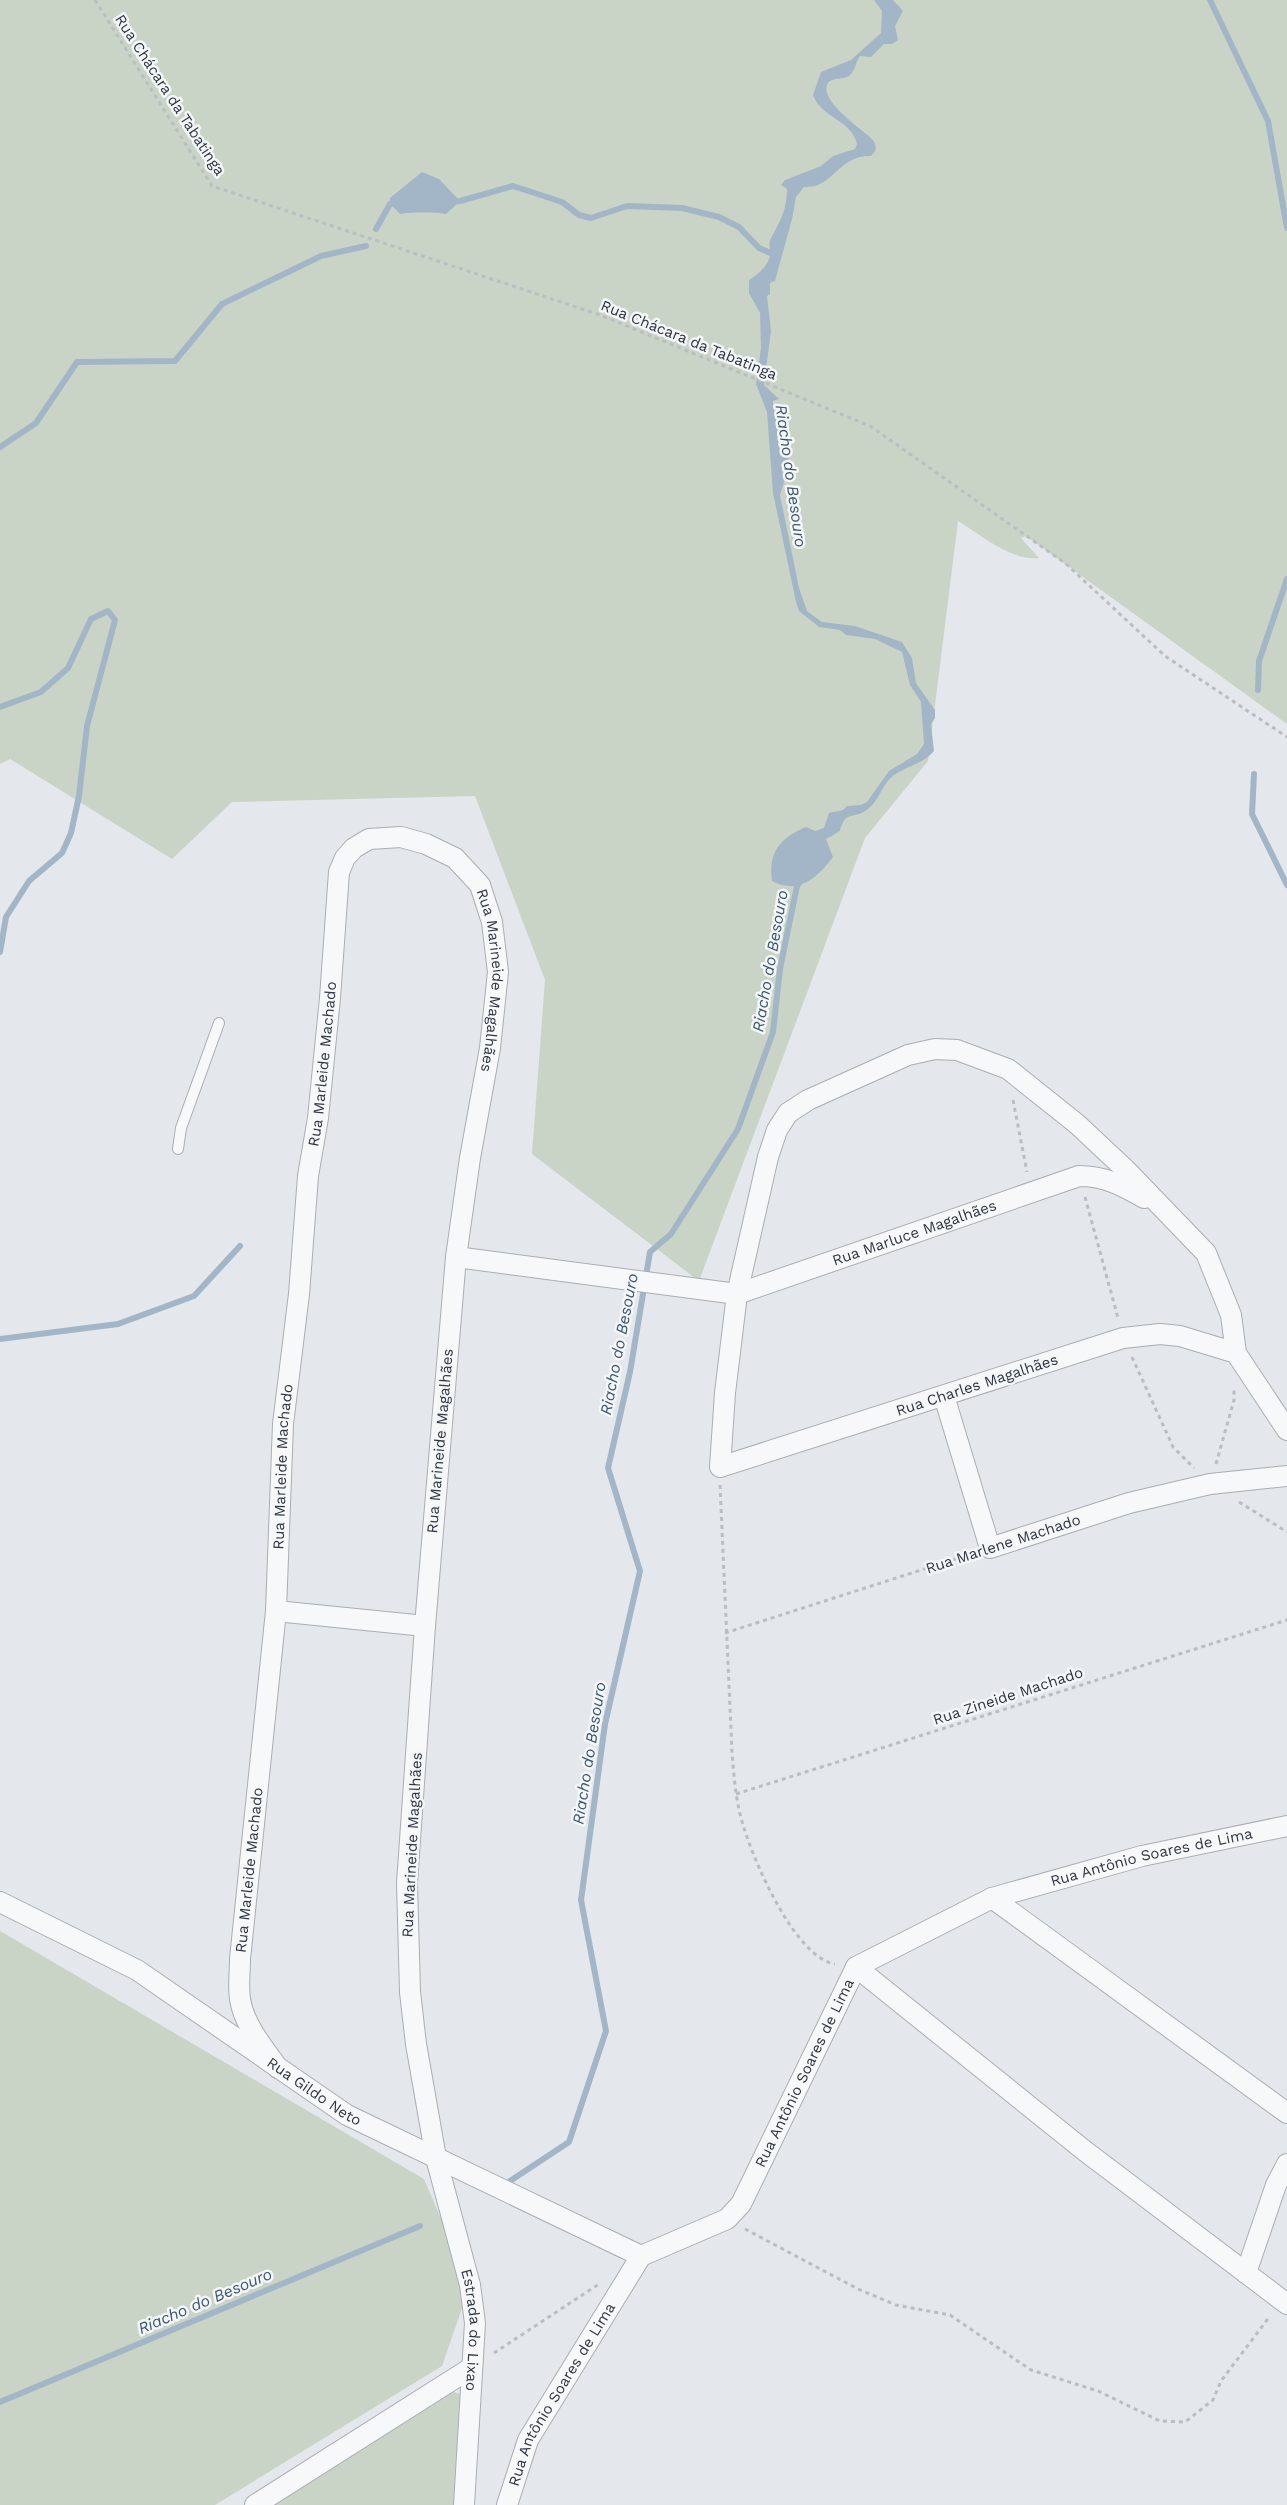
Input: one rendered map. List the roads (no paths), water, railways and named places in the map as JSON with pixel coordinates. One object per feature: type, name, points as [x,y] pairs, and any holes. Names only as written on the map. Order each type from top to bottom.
[{"type":"street","name":"Rua Marineide Magalhães","points":[[345,858],[354,848],[369,839],[401,837],[426,844],[455,858],[480,885],[492,922],[498,972],[490,1048],[470,1158],[456,1256],[425,1626],[407,1883],[410,1992],[416,2044],[436,2158]]},
{"type":"street","name":"Rua Marleide Machado","points":[[278,2068],[243,2014],[239,1998],[240,1959],[251,1841],[266,1723],[276,1611],[283,1424],[299,1294],[308,1176],[318,1118],[330,998],[339,872],[345,858]]},
{"type":"street","points":[[737,1294],[768,1157],[777,1130],[788,1114],[808,1100],[908,1055],[935,1049],[958,1050],[1008,1069],[1077,1124],[1163,1208],[1206,1254],[1231,1315],[1236,1354],[1287,1430]]},
{"type":"street","name":"Rua Marluce Magalhães","points":[[456,1256],[660,1282],[737,1294],[1079,1176],[1096,1176],[1118,1183],[1163,1208]]},
{"type":"street","name":"Rua Charles Magalhães","points":[[737,1294],[725,1393],[720,1467],[1123,1338],[1160,1334],[1180,1336],[1236,1354]]},
{"type":"street","name":"Rua Marlene Machado","points":[[944,1396],[990,1548],[1129,1503],[1210,1484],[1287,1476]]},
{"type":"street","points":[[276,1611],[425,1626]]},
{"type":"street","name":"Rua Antônio Soares de Lima","points":[[507,2505],[528,2440],[641,2256],[727,2219],[741,2204],[856,1967],[992,1898],[1142,1856],[1287,1826]]},
{"type":"street","points":[[992,1898],[1287,2113]]},
{"type":"street","name":"Rua Gildo Neto","points":[[0,1902],[136,1970],[347,2115],[641,2256]]},
{"type":"street","points":[[856,1967],[1085,2151],[1284,2302]]},
{"type":"street","name":"Estrada do Lixao","points":[[436,2158],[470,2285],[475,2324],[464,2505]]},
{"type":"street","points":[[1246,2273],[1276,2185],[1287,2164]]},
{"type":"street","points":[[254,2505],[472,2368]]},
{"type":"lane","points":[[178,1149],[181,1128],[220,1023]]},
{"type":"water","points":[[874,0],[893,0],[903,11],[895,26],[898,40],[892,44],[884,44],[871,57],[860,56],[849,76],[830,81],[826,90],[829,98],[842,114],[873,140],[876,147],[871,156],[860,157],[851,161],[822,183],[804,187],[796,197],[775,281],[770,283],[770,294],[767,296],[771,331],[764,385],[779,399],[773,401],[773,405],[789,459],[782,468],[784,482],[780,495],[799,588],[807,611],[822,622],[855,626],[902,642],[912,658],[916,683],[935,710],[935,718],[931,724],[934,751],[925,759],[890,778],[868,809],[848,817],[842,824],[840,831],[826,839],[833,857],[827,865],[814,878],[799,885],[791,886],[772,881],[771,871],[774,854],[783,841],[806,827],[815,831],[824,828],[829,813],[843,810],[847,806],[861,805],[867,802],[889,771],[917,754],[924,744],[921,702],[910,685],[902,652],[875,639],[846,635],[840,630],[819,627],[799,611],[773,493],[767,412],[756,384],[761,348],[760,313],[749,293],[749,280],[766,265],[770,253],[770,240],[785,209],[787,189],[781,185],[785,180],[821,166],[833,156],[855,149],[857,144],[849,129],[823,109],[813,95],[821,72],[851,60],[881,33],[882,11]]},
{"type":"water","points":[[422,172],[439,179],[460,201],[446,214],[423,212],[400,214],[390,204],[390,198]]},
{"type":"waterway","points":[[1210,0],[1268,121],[1287,228]]},
{"type":"waterway","points":[[452,202],[513,186],[562,202],[579,215],[591,218],[627,206],[682,208],[719,217],[739,227],[759,248],[775,255]]},
{"type":"waterway","points":[[376,229],[390,204],[398,203]]},
{"type":"waterway","points":[[0,447],[36,423],[77,362],[175,361],[222,304],[321,256],[366,246]]},
{"type":"waterway","points":[[1258,690],[1259,661],[1287,579]]},
{"type":"waterway","points":[[0,707],[41,692],[68,668],[91,619],[108,611],[115,620],[87,726],[79,796],[71,833],[62,853],[29,881],[6,917],[0,952]]},
{"type":"waterway","points":[[1254,774],[1252,814],[1287,885]]},
{"type":"waterway","name":"Riacho do Besouro","points":[[510,2181],[569,2142],[606,2031],[581,1900],[605,1724],[640,1571],[608,1468],[630,1372],[650,1252],[671,1234],[738,1129],[773,1032],[780,969],[797,886],[801,880]]},
{"type":"waterway","points":[[0,1339],[118,1324],[194,1296],[240,1246]]},
{"type":"waterway","name":"Riacho do Besouro","points":[[0,2402],[420,2226]]}]
